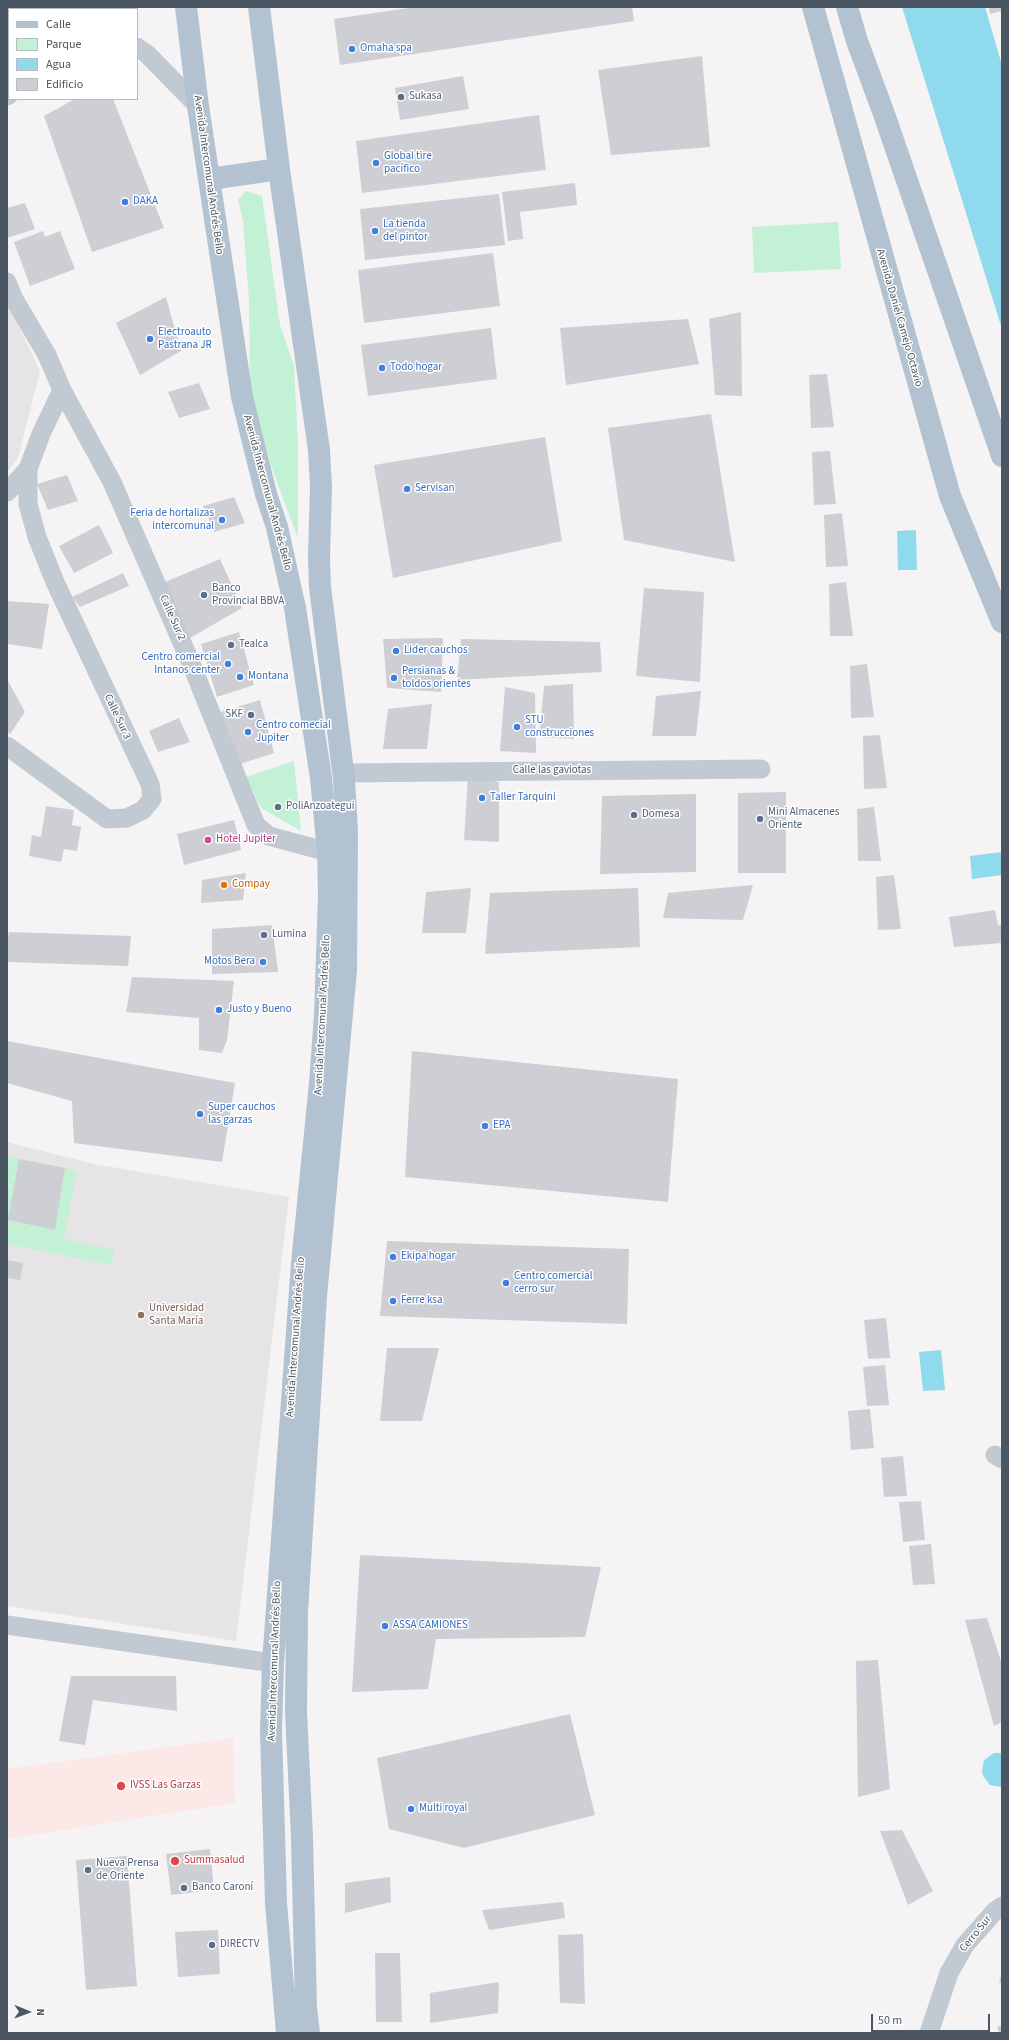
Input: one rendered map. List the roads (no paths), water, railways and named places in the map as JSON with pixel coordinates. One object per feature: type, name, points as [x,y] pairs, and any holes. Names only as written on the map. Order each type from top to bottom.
[{"type":"main road","name":"Avenida Intercomunal Andrés Bello","points":[[186,7],[198,106],[244,410],[266,494],[277,527],[295,608],[321,778],[328,852],[329,895],[325,1015],[320,1083],[302,1263],[273,1663],[271,1731],[276,1903],[287,2033]]},
{"type":"main road","name":"Avenida Intercomunal Andrés Bello","points":[[259,7],[279,169],[320,450],[320,587],[343,773],[348,870],[346,970],[316,1296],[297,1612],[296,1712],[302,1837],[306,2008],[309,2033]]},
{"type":"main road","name":"Avenida Daniel Camejo Octavio","points":[[812,7],[950,496],[1002,622]]},
{"type":"main road","points":[[847,7],[857,41],[884,114],[1002,456]]},
{"type":"main road","points":[[210,179],[279,169]]},
{"type":"street","points":[[138,48],[147,54],[198,106]]},
{"type":"street","name":"Calle Sur 2","points":[[7,282],[14,300],[47,355],[62,390],[112,482],[190,661],[256,825],[269,836],[328,852]]},
{"type":"street","points":[[7,492],[28,469],[41,434],[62,390]]},
{"type":"street","name":"Calle Sur 3","points":[[7,746],[108,819],[127,818],[143,810],[152,799],[150,784],[61,596],[37,537],[28,504],[28,469]]},
{"type":"street","name":"Calle las gaviotas","points":[[343,773],[761,768]]},
{"type":"street","points":[[7,1625],[273,1663]]},
{"type":"street","name":"Cerro Sur","points":[[929,2033],[949,1973],[966,1945],[1002,1906]]},
{"type":"water","points":[[902,7],[985,7],[1002,65],[1002,329]]},
{"type":"water","points":[[916,530],[917,570],[898,570],[897,531]]},
{"type":"water","points":[[1002,852],[1002,875],[972,879],[970,856]]},
{"type":"water","points":[[941,1350],[945,1390],[923,1391],[919,1352]]},
{"type":"water","points":[[994,1753],[1002,1753],[1001,1787],[990,1785],[983,1776],[982,1771],[984,1760]]},
{"type":"place","name":"Omaha spa","points":[[352,49]]},
{"type":"place","name":"Sukasa","points":[[401,97]]},
{"type":"place","name":"Global tire pacífico","points":[[376,163]]},
{"type":"place","name":"DAKA","points":[[125,202]]},
{"type":"place","name":"La tienda del pintor","points":[[375,231]]},
{"type":"place","name":"Electroauto Pastrana JR","points":[[150,339]]},
{"type":"place","name":"Todo hogar","points":[[382,368]]},
{"type":"place","name":"Servisan","points":[[407,489]]},
{"type":"place","name":"Feria de hortalizas intercomunal","points":[[222,520]]},
{"type":"place","name":"Banco Provincial BBVA","points":[[204,595]]},
{"type":"place","name":"Tealca","points":[[231,645]]},
{"type":"place","name":"Lider cauchos","points":[[396,651]]},
{"type":"place","name":"Centro comercial Intanos center","points":[[228,664]]},
{"type":"place","name":"Montana","points":[[240,677]]},
{"type":"place","name":"Persianas & toldos orientes","points":[[394,678]]},
{"type":"place","name":"SKF","points":[[251,715]]},
{"type":"place","name":"STU construcciones","points":[[517,727]]},
{"type":"place","name":"Centro comecial Jupiter","points":[[248,732]]},
{"type":"place","name":"Taller Tarquini","points":[[482,798]]},
{"type":"place","name":"PoliAnzoategui","points":[[278,807]]},
{"type":"place","name":"Domesa","points":[[634,815]]},
{"type":"place","name":"Mini Almacenes Oriente","points":[[760,819]]},
{"type":"place","name":"Hotel Jupiter","points":[[208,840]]},
{"type":"place","name":"Compay","points":[[224,885]]},
{"type":"place","name":"Lumina","points":[[264,935]]},
{"type":"place","name":"Motos Bera","points":[[263,962]]},
{"type":"place","name":"Justo y Bueno","points":[[219,1010]]},
{"type":"place","name":"Super cauchos las garzas","points":[[200,1114]]},
{"type":"place","name":"EPA","points":[[485,1126]]},
{"type":"place","name":"Ekipa hogar","points":[[393,1257]]},
{"type":"place","name":"Centro comercial cerro sur","points":[[506,1283]]},
{"type":"place","name":"Ferre ksa","points":[[393,1301]]},
{"type":"place","name":"Universidad Santa María","points":[[141,1315]]},
{"type":"place","name":"ASSA CAMIONES","points":[[385,1626]]},
{"type":"place","name":"IVSS Las Garzas","points":[[121,1786]]},
{"type":"place","name":"Multi royal","points":[[411,1809]]},
{"type":"place","name":"Summasalud","points":[[175,1861]]},
{"type":"place","name":"Nueva Prensa de Oriente","points":[[88,1870]]},
{"type":"place","name":"Banco Caroní","points":[[184,1888]]},
{"type":"place","name":"DIRECTV","points":[[212,1945]]}]
